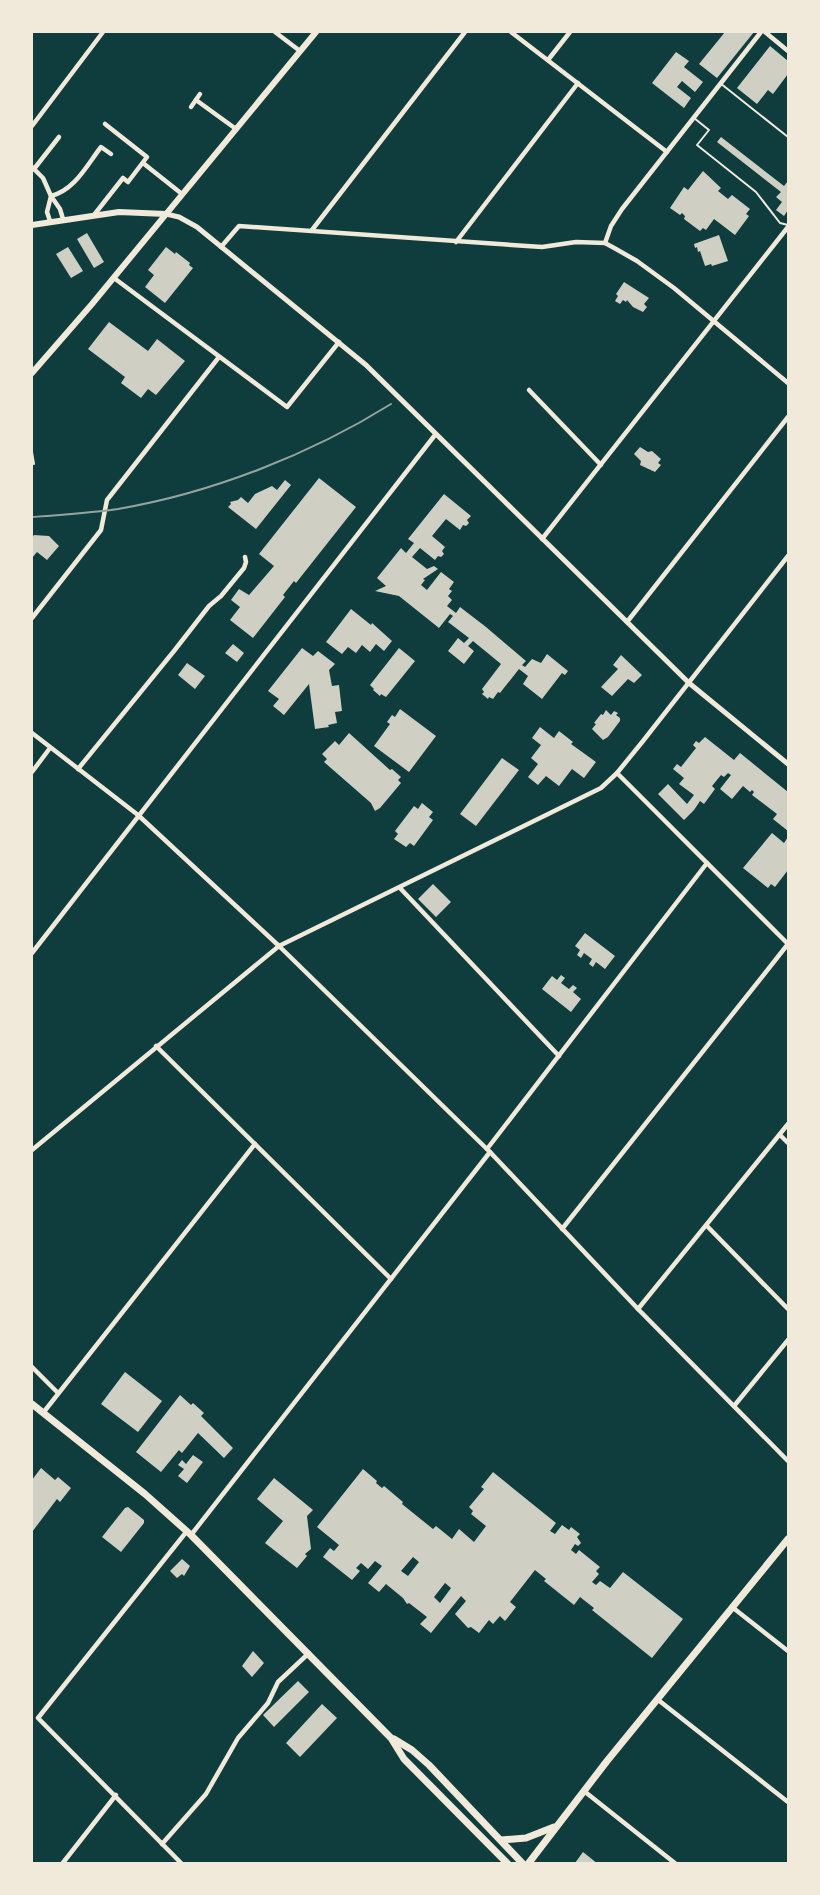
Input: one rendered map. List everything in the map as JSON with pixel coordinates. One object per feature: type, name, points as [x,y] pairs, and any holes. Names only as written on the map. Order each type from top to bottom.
[{"type":"main road","points":[[32,373],[114,278],[316,32]]},
{"type":"main road","points":[[32,225],[119,212],[166,214]]},
{"type":"main road","points":[[32,1404],[145,1494],[189,1533],[391,1737],[404,1759],[508,1863]]},
{"type":"main road","points":[[391,1737],[412,1750],[429,1765],[526,1863],[789,1539]]},
{"type":"main road","points":[[501,1840],[526,1838],[557,1826]]},
{"type":"street","points":[[32,126],[101,32]]},
{"type":"street","points":[[275,32],[300,51]]},
{"type":"street","points":[[312,230],[465,32]]},
{"type":"street","points":[[511,32],[667,152]]},
{"type":"street","points":[[548,60],[570,32]]},
{"type":"street","points":[[605,243],[611,226],[622,209],[720,83],[763,32],[789,51]]},
{"type":"street","points":[[456,242],[578,83]]},
{"type":"street","points":[[191,106],[200,94]]},
{"type":"street","points":[[196,100],[236,129]]},
{"type":"street","points":[[94,215],[123,178],[128,182],[147,157],[105,124]]},
{"type":"street","points":[[58,137],[33,168],[43,178],[63,219]]},
{"type":"street","points":[[51,196],[70,188],[101,147],[111,153]]},
{"type":"street","points":[[143,163],[182,194]]},
{"type":"street","points":[[50,221],[47,212],[51,196]]},
{"type":"street","points":[[166,214],[188,222],[366,365],[689,683],[789,764]]},
{"type":"street","points":[[221,247],[239,226],[542,247],[576,242],[605,243],[637,261],[789,383]]},
{"type":"street","points":[[542,539],[789,226]]},
{"type":"street","points":[[114,278],[287,407],[339,342]]},
{"type":"street","points":[[32,618],[101,530],[107,500],[219,357]]},
{"type":"street","points":[[529,390],[601,465]]},
{"type":"street","points":[[627,622],[789,417]]},
{"type":"street","points":[[32,952],[435,435]]},
{"type":"street","points":[[32,1150],[279,946],[601,788],[617,773],[786,563],[789,556]]},
{"type":"street","points":[[78,769],[208,606],[221,596],[244,568],[245,557]]},
{"type":"street","points":[[32,733],[138,815],[279,946],[489,1151],[638,1309],[789,1461]]},
{"type":"street","points":[[32,772],[51,748]]},
{"type":"street","points":[[562,1229],[788,944],[617,773]]},
{"type":"street","points":[[182,1863],[38,1718],[391,1279],[707,863]]},
{"type":"street","points":[[400,888],[559,1056]]},
{"type":"street","points":[[156,1046],[391,1279]]},
{"type":"street","points":[[638,1309],[789,1124]]},
{"type":"street","points":[[780,1134],[789,1143]]},
{"type":"street","points":[[43,1413],[255,1144]]},
{"type":"street","points":[[707,1226],[789,1309]]},
{"type":"street","points":[[734,1406],[789,1340]]},
{"type":"street","points":[[32,1367],[58,1393]]},
{"type":"street","points":[[732,1607],[789,1651]]},
{"type":"street","points":[[162,1844],[206,1794],[238,1738],[268,1703],[278,1682],[309,1653]]},
{"type":"street","points":[[657,1699],[789,1802]]},
{"type":"street","points":[[584,1791],[676,1863]]},
{"type":"street","points":[[62,1863],[116,1796]]},
{"type":"lane","points":[[720,83],[789,137]]},
{"type":"lane","points":[[693,118],[709,130],[697,145],[756,192],[780,223],[789,226]]},
{"type":"lane","points":[[32,452],[34,464]]},
{"type":"building","points":[[725,32],[754,32],[717,78],[699,64]]},
{"type":"building","points":[[770,46],[788,61],[788,74],[773,94],[768,90],[757,104],[737,88]]},
{"type":"building","points":[[676,52],[689,61],[684,67],[703,82],[695,92],[682,81],[677,87],[691,98],[684,108],[652,83]]},
{"type":"building","points":[[721,137],[784,186],[788,181],[788,210],[784,216],[776,210],[782,202],[776,197],[781,192],[717,142]]},
{"type":"building","points":[[703,171],[721,188],[718,191],[728,199],[732,195],[750,209],[746,214],[749,216],[735,235],[714,219],[706,230],[703,228],[700,231],[684,219],[685,216],[682,213],[680,215],[670,208],[684,187],[688,190]]},
{"type":"building","points":[[87,233],[104,262],[94,268],[77,239]]},
{"type":"building","points":[[719,235],[728,261],[705,266],[700,251],[698,252],[694,244]]},
{"type":"building","points":[[68,247],[83,271],[71,278],[56,254]]},
{"type":"building","points":[[166,247],[175,254],[176,252],[193,268],[165,303],[145,287],[154,275],[148,270]]},
{"type":"building","points":[[624,282],[649,298],[644,304],[647,307],[643,312],[633,307],[627,300],[626,302],[623,300],[620,304],[615,301],[618,296],[616,294]]},
{"type":"building","points":[[109,322],[148,351],[157,339],[185,361],[156,395],[148,389],[141,398],[121,383],[125,377],[88,349]]},
{"type":"building","points":[[640,447],[648,452],[652,451],[661,459],[658,463],[661,465],[655,472],[640,465],[641,461],[634,454]]},
{"type":"building","points":[[319,478],[356,507],[296,583],[294,581],[283,595],[285,597],[253,638],[230,620],[240,607],[231,600],[239,589],[249,595],[274,566],[259,554]]},
{"type":"building","points":[[285,480],[291,485],[256,529],[228,507],[230,502],[241,497],[248,503],[255,494],[272,486],[277,490]]},
{"type":"building","points":[[444,494],[471,516],[467,520],[469,523],[466,526],[463,525],[460,530],[446,519],[432,536],[445,547],[441,557],[438,556],[435,560],[420,548],[412,557],[427,569],[434,566],[438,569],[423,579],[425,580],[421,585],[427,590],[441,572],[454,582],[449,589],[452,591],[448,596],[452,600],[447,606],[456,613],[460,607],[486,627],[526,661],[522,665],[525,667],[532,659],[541,663],[547,654],[568,671],[565,675],[562,673],[542,699],[523,684],[528,676],[519,669],[500,693],[498,692],[493,699],[489,697],[488,699],[482,694],[484,692],[482,689],[501,664],[473,641],[468,646],[474,651],[464,664],[448,651],[458,638],[464,643],[469,638],[448,622],[453,616],[450,614],[439,628],[399,596],[375,591],[386,586],[377,578],[401,548],[406,553],[414,543],[408,539]]},
{"type":"building","points":[[34,535],[49,536],[59,546],[47,560],[37,552],[32,558]]},
{"type":"building","points":[[351,609],[371,625],[372,623],[392,641],[384,651],[376,644],[370,652],[362,645],[356,653],[348,647],[342,654],[326,642]]},
{"type":"building","points":[[233,644],[244,653],[237,662],[225,653]]},
{"type":"building","points":[[302,648],[313,656],[318,651],[335,664],[329,670],[332,686],[339,685],[342,711],[335,712],[337,723],[328,725],[329,727],[315,729],[309,684],[284,715],[273,706],[279,699],[268,691]]},
{"type":"building","points":[[399,648],[415,661],[386,697],[381,694],[380,696],[370,685]]},
{"type":"building","points":[[621,655],[642,675],[634,683],[628,679],[612,696],[601,687],[618,669],[613,665]]},
{"type":"building","points":[[187,663],[205,676],[195,689],[178,675]]},
{"type":"building","points":[[400,709],[436,736],[409,772],[374,746],[390,724],[387,722],[392,715],[395,717]]},
{"type":"building","points":[[606,710],[611,715],[614,711],[618,713],[616,715],[620,721],[603,740],[592,729],[596,724],[594,723]]},
{"type":"building","points":[[540,727],[554,738],[559,731],[573,742],[571,744],[596,762],[584,778],[572,769],[559,786],[546,776],[538,785],[528,777],[538,764],[531,758],[541,745],[532,738]]},
{"type":"building","points":[[349,733],[401,777],[398,780],[401,783],[375,811],[371,803],[324,762],[327,759],[322,754],[335,741],[339,745]]},
{"type":"building","points":[[705,737],[734,760],[740,753],[788,792],[788,831],[773,819],[777,814],[752,795],[754,792],[752,790],[750,792],[743,786],[732,799],[720,789],[731,775],[728,773],[724,777],[721,775],[712,786],[715,789],[704,804],[700,801],[684,820],[658,794],[668,784],[687,804],[694,795],[679,784],[684,778],[673,769],[677,764],[681,767],[696,748],[693,745],[696,741],[699,743]]},
{"type":"building","points":[[502,758],[519,770],[476,826],[460,814]]},
{"type":"building","points":[[422,803],[433,812],[429,817],[433,820],[414,846],[410,843],[406,847],[394,839],[398,834],[395,831],[414,806],[418,809]]},
{"type":"building","points":[[772,833],[784,843],[788,837],[788,870],[775,887],[771,884],[768,888],[743,868]]},
{"type":"building","points":[[433,884],[451,902],[436,917],[418,899]]},
{"type":"building","points":[[585,933],[615,956],[605,969],[596,962],[593,967],[589,964],[592,959],[584,953],[581,958],[577,955],[580,950],[575,946]]},
{"type":"building","points":[[561,975],[565,978],[561,983],[569,989],[573,985],[577,988],[573,992],[581,999],[571,1012],[542,989],[552,976],[557,980]]},
{"type":"building","points":[[125,1372],[162,1401],[138,1432],[101,1404]]},
{"type":"building","points":[[180,1395],[204,1413],[201,1416],[233,1448],[224,1458],[198,1433],[182,1453],[179,1450],[161,1472],[136,1452]]},
{"type":"building","points":[[193,1455],[203,1462],[187,1483],[178,1476],[184,1469],[178,1465],[182,1460],[186,1464]]},
{"type":"building","points":[[41,1468],[55,1480],[58,1477],[71,1488],[60,1502],[57,1499],[32,1532],[32,1480]]},
{"type":"building","points":[[363,1469],[377,1481],[376,1483],[382,1488],[384,1486],[433,1529],[436,1526],[452,1539],[459,1529],[474,1542],[486,1526],[471,1514],[473,1511],[469,1507],[484,1489],[481,1487],[493,1472],[556,1523],[550,1531],[555,1534],[562,1525],[569,1530],[571,1527],[580,1534],[577,1537],[581,1543],[578,1546],[575,1544],[571,1550],[576,1554],[579,1550],[600,1567],[596,1571],[599,1574],[592,1582],[596,1585],[600,1581],[610,1588],[623,1572],[683,1619],[652,1658],[592,1610],[594,1608],[580,1597],[574,1605],[544,1581],[546,1579],[535,1570],[510,1602],[516,1607],[505,1621],[500,1616],[493,1624],[489,1620],[479,1633],[471,1627],[468,1628],[455,1614],[466,1601],[461,1596],[431,1633],[420,1624],[427,1617],[409,1603],[407,1604],[386,1584],[379,1592],[368,1583],[382,1566],[375,1561],[368,1569],[361,1563],[356,1568],[360,1571],[352,1580],[323,1557],[330,1548],[334,1551],[339,1545],[317,1527]],"holes":[[[413,1557],[419,1562],[408,1576],[401,1571]],[[445,1583],[451,1588],[440,1603],[434,1597]]]},
{"type":"building","points":[[274,1478],[313,1510],[307,1516],[311,1549],[305,1554],[307,1556],[297,1568],[265,1543],[283,1521],[257,1499]]},
{"type":"building","points":[[128,1507],[144,1520],[144,1523],[121,1552],[102,1537]]},
{"type":"building","points":[[182,1559],[190,1566],[184,1576],[182,1574],[177,1578],[170,1571]]},
{"type":"building","points":[[253,1651],[264,1663],[252,1677],[242,1666]]},
{"type":"building","points":[[298,1681],[309,1692],[274,1727],[263,1715]]},
{"type":"building","points":[[322,1704],[337,1718],[300,1757],[286,1743]]},
{"type":"building","points":[[583,1852],[598,1864],[575,1863]]},
{"type":"railway","points":[[32,517],[118,509],[189,493],[225,482],[294,455],[391,404]]}]
